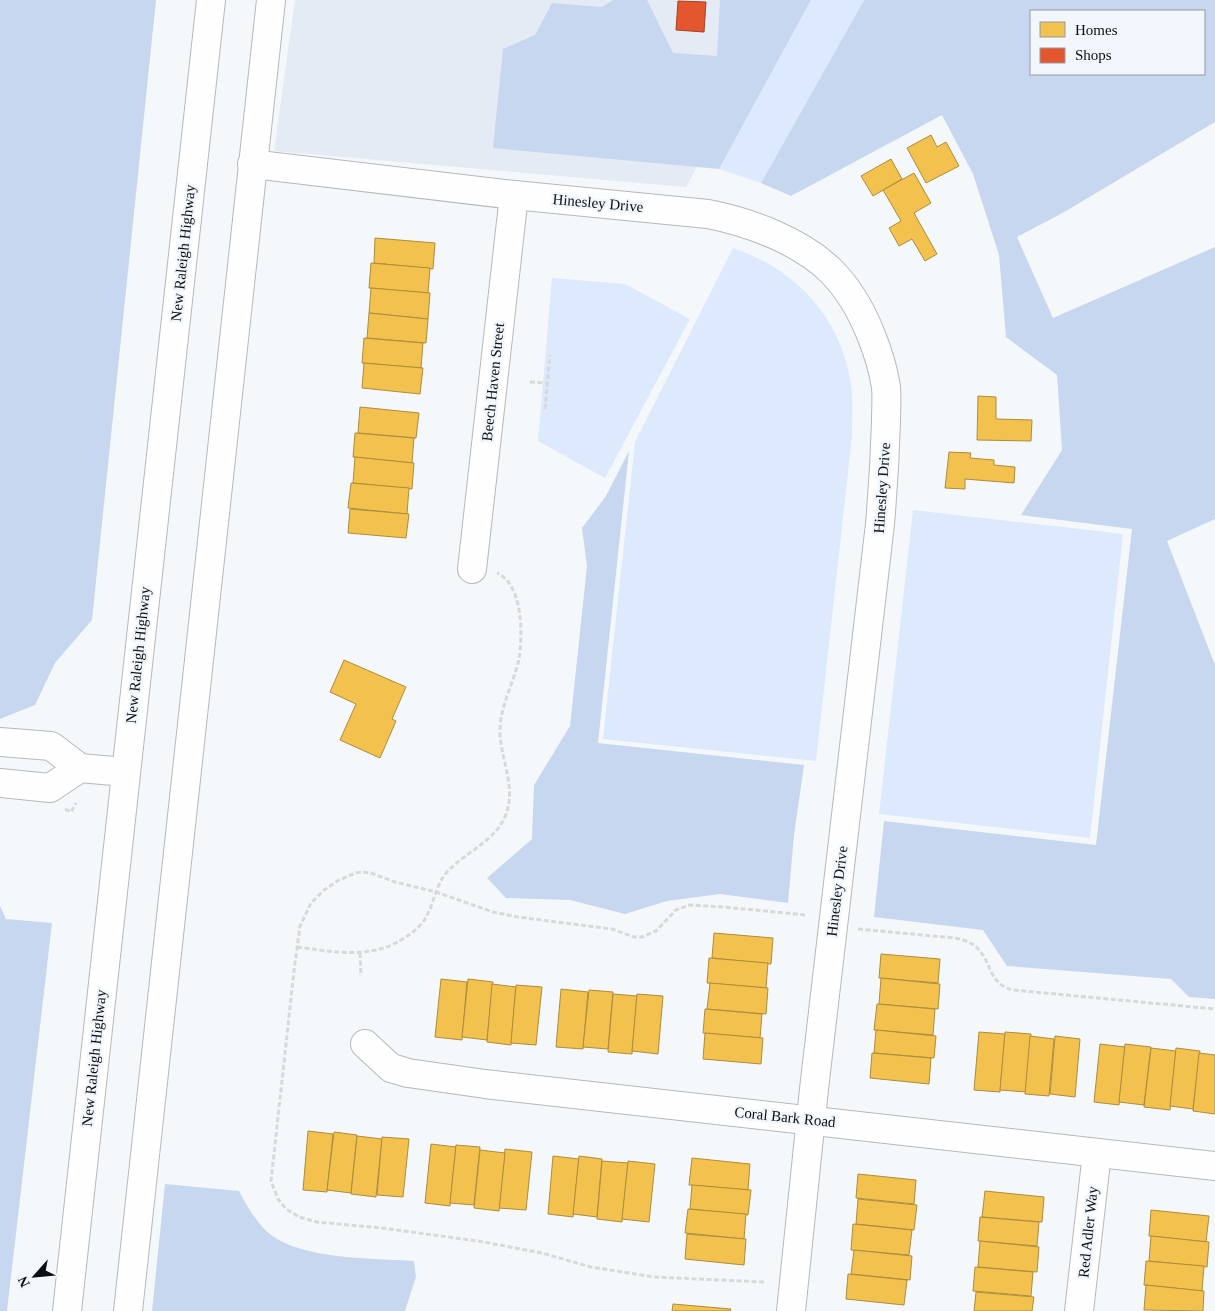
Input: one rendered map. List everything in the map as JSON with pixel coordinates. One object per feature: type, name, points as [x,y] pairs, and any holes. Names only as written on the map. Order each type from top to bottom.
[{"type":"main road","name":"New Raleigh Highway","points":[[67,1311],[211,0]]},
{"type":"main road","points":[[128,1311],[271,0]]},
{"type":"main road","name":"Hinesley Drive","points":[[252,164],[514,195],[708,214],[732,219],[780,237],[806,252],[831,270],[851,295],[867,325],[881,360],[886,388],[885,460],[880,524],[811,1120],[791,1311]]},
{"type":"main road","name":"Beech Haven Street","points":[[480,570],[514,195]]},
{"type":"main road","points":[[0,742],[51,746],[80,768],[125,772]]},
{"type":"main road","points":[[0,782],[50,788],[80,768]]},
{"type":"main road","name":"Coral Bark Road","points":[[364,1044],[391,1068],[408,1073],[485,1084],[1215,1166]]},
{"type":"main road","name":"Red Adler Way","points":[[1079,1311],[1097,1153]]},
{"type":"path","points":[[545,409],[550,355]]},
{"type":"path","points":[[530,382],[547,383]]},
{"type":"path","points":[[297,947],[342,953],[360,953],[392,945],[414,931],[428,914],[444,875],[492,835],[505,818],[509,785],[501,746],[500,726],[519,658],[520,620],[517,601],[511,583],[503,576],[480,570]]},
{"type":"path","points":[[858,929],[969,941],[978,948],[997,980],[1004,987],[1013,990],[1215,1009]]},
{"type":"path","points":[[360,953],[361,976]]},
{"type":"shaded area","points":[[0,0],[156,0],[92,620],[55,663],[35,705],[0,719]]},
{"type":"shaded area","points":[[295,0],[759,0],[755,61],[686,187],[274,151]]},
{"type":"shaded area","points":[[613,0],[647,0],[673,53],[717,56],[720,0],[811,0],[719,169],[493,148],[503,49],[535,35],[552,3],[602,7]]},
{"type":"shaded area","points":[[811,0],[864,0],[761,183],[719,169]]},
{"type":"shaded area","points":[[864,0],[1215,0],[1215,122],[1066,211],[1017,237],[1053,318],[1215,247],[1215,519],[1167,541],[1215,665],[1215,999],[1189,997],[1171,979],[1007,966],[983,930],[874,917],[884,821],[1096,845],[1132,529],[1021,515],[1062,450],[1057,375],[1006,337],[999,255],[973,174],[942,115],[791,196],[761,183]]},
{"type":"shaded area","points":[[733,248],[779,270],[798,285],[829,322],[840,344],[848,368],[852,394],[852,436],[816,761],[603,739],[635,442]]},
{"type":"shaded area","points":[[552,278],[625,284],[690,319],[605,478],[538,441]]},
{"type":"shaded area","points":[[629,451],[598,743],[804,765],[794,835],[788,903],[720,894],[667,901],[625,914],[570,900],[506,898],[487,878],[532,839],[534,785],[570,726],[587,566],[582,528],[606,496]]},
{"type":"shaded area","points":[[913,510],[1123,534],[1090,838],[879,814]]},
{"type":"shaded area","points":[[0,906],[6,919],[52,923],[7,1311],[0,1311]]},
{"type":"shaded area","points":[[165,1184],[239,1191],[253,1215],[266,1231],[285,1243],[302,1249],[340,1256],[414,1261],[416,1277],[405,1311],[152,1311]]},
{"type":"building: Homes","points":[[931,135],[937,147],[946,142],[959,166],[926,183],[907,148]]},
{"type":"building: Homes","points":[[891,159],[902,179],[873,196],[861,176]]},
{"type":"building: Homes","points":[[914,173],[931,203],[914,213],[937,254],[925,261],[912,239],[899,246],[889,228],[901,221],[883,190]]},
{"type":"building: Homes","points":[[375,238],[435,243],[433,269],[374,263]]},
{"type":"building: Homes","points":[[371,263],[430,268],[428,293],[369,288]]},
{"type":"building: Homes","points":[[371,288],[430,293],[428,319],[369,313]]},
{"type":"building: Homes","points":[[369,313],[428,319],[426,343],[367,338]]},
{"type":"building: Homes","points":[[364,338],[423,343],[421,368],[362,363]]},
{"type":"building: Homes","points":[[364,363],[423,368],[420,394],[362,388]]},
{"type":"building: Homes","points":[[978,396],[996,397],[996,419],[1032,420],[1031,441],[977,440]]},
{"type":"building: Homes","points":[[360,407],[419,413],[416,438],[358,433]]},
{"type":"building: Homes","points":[[355,433],[414,438],[412,463],[353,457]]},
{"type":"building: Homes","points":[[949,452],[971,453],[970,458],[994,460],[994,465],[1015,467],[1014,483],[965,479],[965,489],[945,488]]},
{"type":"building: Homes","points":[[355,457],[414,463],[412,489],[353,483]]},
{"type":"building: Homes","points":[[351,483],[409,488],[407,514],[348,508]]},
{"type":"building: Homes","points":[[350,509],[409,514],[406,538],[348,533]]},
{"type":"building: Homes","points":[[344,660],[406,687],[392,719],[396,721],[380,758],[340,740],[356,704],[330,692]]},
{"type":"building: Homes","points":[[714,933],[773,938],[771,964],[712,958]]},
{"type":"building: Homes","points":[[881,954],[940,959],[938,983],[879,978]]},
{"type":"building: Homes","points":[[709,958],[768,963],[766,988],[707,983]]},
{"type":"building: Homes","points":[[881,978],[940,984],[938,1009],[879,1004]]},
{"type":"building: Homes","points":[[441,979],[467,982],[462,1040],[435,1037]]},
{"type":"building: Homes","points":[[468,979],[493,982],[487,1040],[462,1037]]},
{"type":"building: Homes","points":[[710,983],[768,988],[766,1014],[707,1009]]},
{"type":"building: Homes","points":[[492,984],[516,987],[511,1045],[487,1042]]},
{"type":"building: Homes","points":[[516,985],[542,987],[536,1045],[511,1043]]},
{"type":"building: Homes","points":[[561,989],[588,992],[583,1049],[556,1047]]},
{"type":"building: Homes","points":[[589,990],[613,992],[608,1049],[583,1047]]},
{"type":"building: Homes","points":[[613,994],[637,996],[632,1054],[608,1052]]},
{"type":"building: Homes","points":[[637,994],[663,996],[658,1054],[632,1051]]},
{"type":"building: Homes","points":[[877,1004],[935,1009],[933,1035],[874,1030]]},
{"type":"building: Homes","points":[[705,1009],[762,1014],[760,1038],[703,1033]]},
{"type":"building: Homes","points":[[876,1030],[936,1036],[934,1058],[874,1053]]},
{"type":"building: Homes","points":[[979,1032],[1005,1034],[1000,1092],[974,1090]]},
{"type":"building: Homes","points":[[1005,1032],[1031,1034],[1026,1092],[1000,1090]]},
{"type":"building: Homes","points":[[705,1033],[763,1038],[761,1064],[703,1059]]},
{"type":"building: Homes","points":[[1030,1036],[1054,1039],[1049,1096],[1025,1094]]},
{"type":"building: Homes","points":[[1055,1036],[1080,1039],[1075,1097],[1050,1094]]},
{"type":"building: Homes","points":[[1100,1044],[1125,1047],[1119,1105],[1094,1102]]},
{"type":"building: Homes","points":[[1125,1044],[1151,1047],[1144,1105],[1119,1102]]},
{"type":"building: Homes","points":[[1151,1048],[1176,1051],[1170,1110],[1144,1107]]},
{"type":"building: Homes","points":[[1176,1048],[1200,1051],[1193,1109],[1170,1106]]},
{"type":"building: Homes","points":[[872,1053],[931,1058],[929,1084],[870,1078]]},
{"type":"building: Homes","points":[[1199,1053],[1215,1055],[1215,1114],[1193,1111]]},
{"type":"building: Homes","points":[[308,1131],[333,1134],[327,1192],[303,1190]]},
{"type":"building: Homes","points":[[334,1132],[357,1135],[351,1193],[327,1190]]},
{"type":"building: Homes","points":[[357,1136],[382,1139],[376,1197],[351,1194]]},
{"type":"building: Homes","points":[[382,1137],[409,1139],[403,1197],[377,1195]]},
{"type":"building: Homes","points":[[431,1144],[456,1147],[450,1206],[425,1203]]},
{"type":"building: Homes","points":[[456,1145],[480,1147],[474,1205],[450,1203]]},
{"type":"building: Homes","points":[[505,1149],[532,1152],[526,1210],[499,1208]]},
{"type":"building: Homes","points":[[480,1150],[505,1153],[499,1211],[474,1208]]},
{"type":"building: Homes","points":[[553,1156],[579,1159],[573,1217],[548,1214]]},
{"type":"building: Homes","points":[[579,1156],[602,1159],[597,1217],[573,1214]]},
{"type":"building: Homes","points":[[692,1158],[750,1164],[748,1190],[689,1185]]},
{"type":"building: Homes","points":[[602,1161],[628,1163],[622,1222],[597,1219]]},
{"type":"building: Homes","points":[[628,1161],[655,1164],[649,1222],[622,1219]]},
{"type":"building: Homes","points":[[858,1174],[916,1180],[914,1204],[856,1198]]},
{"type":"building: Homes","points":[[692,1185],[751,1190],[748,1215],[690,1209]]},
{"type":"building: Homes","points":[[985,1191],[1044,1197],[1042,1222],[982,1217]]},
{"type":"building: Homes","points":[[858,1199],[917,1205],[914,1230],[856,1224]]},
{"type":"building: Homes","points":[[688,1209],[746,1214],[744,1239],[685,1233]]},
{"type":"building: Homes","points":[[1151,1210],[1209,1216],[1206,1242],[1149,1236]]},
{"type":"building: Homes","points":[[980,1217],[1039,1222],[1037,1246],[978,1241]]},
{"type":"building: Homes","points":[[853,1224],[912,1230],[909,1255],[851,1250]]},
{"type":"building: Homes","points":[[687,1234],[746,1239],[744,1265],[685,1259]]},
{"type":"building: Homes","points":[[1151,1236],[1209,1242],[1207,1267],[1149,1261]]},
{"type":"building: Homes","points":[[980,1241],[1039,1247],[1037,1272],[978,1267]]},
{"type":"building: Homes","points":[[854,1250],[912,1256],[910,1280],[851,1274]]},
{"type":"building: Homes","points":[[1146,1261],[1204,1266],[1202,1291],[1144,1285]]},
{"type":"building: Homes","points":[[975,1267],[1033,1272],[1031,1296],[973,1291]]},
{"type":"building: Homes","points":[[848,1274],[907,1280],[904,1305],[846,1299]]},
{"type":"building: Homes","points":[[1146,1285],[1204,1291],[1203,1311],[1144,1310]]},
{"type":"building: Homes","points":[[976,1292],[1034,1297],[1032,1311],[974,1311]]},
{"type":"building: Homes","points":[[673,1304],[731,1309],[730,1311],[672,1311]]},
{"type":"building: Shops","points":[[678,1],[706,2],[704,32],[676,30]]}]
